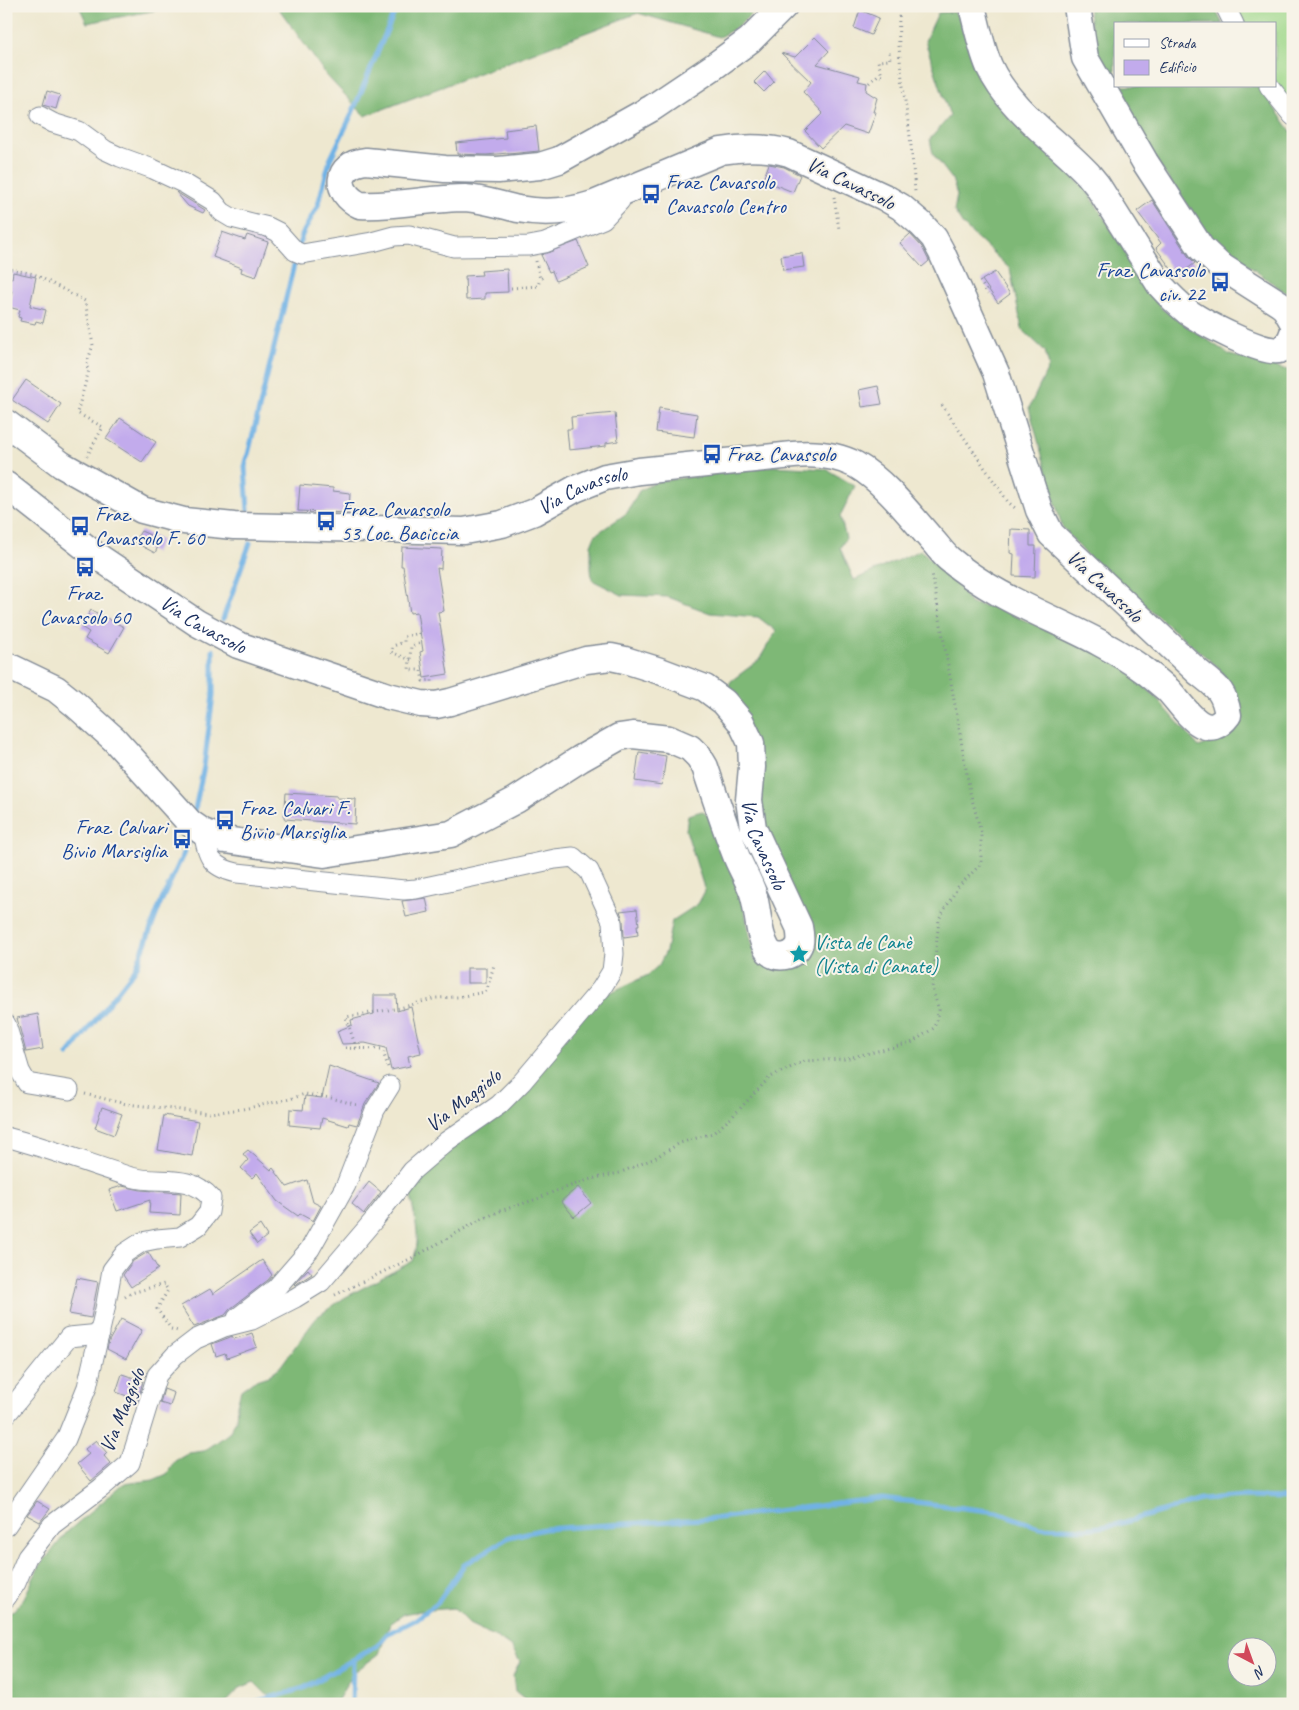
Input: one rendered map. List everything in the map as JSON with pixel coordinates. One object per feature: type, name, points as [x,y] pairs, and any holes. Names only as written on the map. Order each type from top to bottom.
[{"type":"main road","name":"Via Cavassolo","points":[[6,423],[62,465],[142,510],[184,521],[234,526],[464,531],[502,524],[534,512],[575,489],[605,477],[639,471],[815,454],[847,461],[866,472],[891,495],[947,558],[975,579],[1018,604],[1091,637],[1122,655],[1168,691],[1192,719],[1203,724],[1218,725],[1228,715],[1226,702],[1219,688],[1198,672],[1051,534],[1039,510],[996,374],[941,251],[934,238],[901,207],[884,197],[789,153],[776,149],[746,148],[721,152],[620,194],[573,211],[548,212],[519,209],[494,202],[467,198],[360,205],[349,199],[341,186],[346,170],[358,162],[366,161],[445,169],[498,170],[540,166],[559,160],[652,108],[705,72],[750,40],[784,6]]},
{"type":"main road","points":[[972,6],[989,65],[999,83],[1022,111],[1079,165],[1092,180],[1160,285],[1201,320],[1266,351],[1279,350],[1284,347],[1293,333]]},
{"type":"main road","points":[[1077,6],[1085,58],[1145,162],[1202,248],[1219,265],[1280,304],[1293,322]]},
{"type":"main road","name":"Via Cavassolo","points":[[6,486],[94,554],[197,624],[238,644],[388,696],[421,704],[436,705],[586,660],[602,657],[611,657],[634,663],[704,688],[724,702],[740,722],[751,743],[752,767],[749,800],[752,828],[799,927],[800,942],[798,948],[792,954],[783,957],[774,956],[768,951],[760,933],[757,905],[738,860],[705,767],[690,748],[669,739],[633,735],[619,737],[580,759],[516,800],[451,834],[324,854],[225,840],[198,829]]},
{"type":"main road","points":[[6,665],[56,689],[76,705],[114,739],[198,829]]},
{"type":"street","points":[[1225,6],[1233,22]]},
{"type":"street","points":[[1271,88],[1293,116]]},
{"type":"street","points":[[40,116],[53,123],[79,131],[105,150],[185,184],[213,201],[222,212],[232,218],[268,227],[278,232],[295,251],[302,254],[372,242],[394,236],[420,238],[454,247],[529,246],[545,243],[603,219],[620,201],[620,194]]},
{"type":"street","name":"Via Maggiolo","points":[[6,1598],[16,1583],[27,1557],[52,1526],[130,1463],[157,1376],[174,1355],[196,1339],[224,1327],[252,1320],[321,1282],[374,1220],[412,1171],[447,1141],[499,1104],[522,1082],[601,989],[612,970],[614,954],[612,921],[589,872],[573,858],[555,859],[416,890],[404,890],[237,873],[224,870],[210,860],[198,829]]},
{"type":"street","points":[[6,1024],[20,1071],[27,1083],[69,1090]]},
{"type":"street","points":[[224,1327],[276,1288],[310,1249],[346,1184],[375,1110],[390,1086]]},
{"type":"street","name":"Via Maggiolo","points":[[6,1137],[42,1146],[134,1178],[174,1180],[189,1184],[203,1189],[211,1198],[209,1212],[198,1226],[180,1237],[142,1242],[124,1253],[112,1270],[106,1309],[87,1387],[66,1439],[6,1526]]},
{"type":"street","points":[[6,1415],[69,1337],[100,1334]]},
{"type":"path","points":[[900,6],[901,75],[911,142],[915,195],[909,192]]},
{"type":"path","points":[[869,83],[878,75],[882,76],[878,62],[890,60],[890,51]]},
{"type":"path","points":[[834,190],[839,229]]},
{"type":"path","points":[[6,268],[34,274],[85,301],[93,345],[86,366],[89,370],[77,413],[104,427],[84,462]]},
{"type":"path","points":[[511,288],[538,286],[540,279]]},
{"type":"path","points":[[942,405],[1008,502],[1023,514]]},
{"type":"path","points":[[327,1299],[407,1260],[500,1211],[591,1179],[619,1173],[653,1159],[680,1143],[713,1133],[731,1118],[770,1077],[805,1061],[844,1059],[911,1043],[934,1028],[939,1010],[932,988],[940,919],[958,887],[981,864],[981,832],[970,792],[932,578],[933,540]]},
{"type":"path","points":[[411,660],[391,652],[393,646],[404,642],[404,637],[419,633],[419,637]]},
{"type":"path","points":[[419,644],[411,646],[409,670],[421,670],[423,681],[432,680],[432,686]]},
{"type":"path","points":[[356,1048],[346,1017],[400,1008],[436,998],[458,997],[485,992],[494,965]]},
{"type":"path","points":[[345,1048],[382,1049],[390,1072],[390,1086]]},
{"type":"path","points":[[69,1090],[126,1104],[210,1113],[243,1109],[305,1094],[332,1098],[375,1110]]},
{"type":"path","points":[[106,1309],[115,1305],[130,1293],[164,1284],[168,1290],[157,1310],[171,1328],[196,1339]]},
{"type":"green space","points":[[79,6],[231,6],[174,7],[87,23]]},
{"type":"green space","points":[[277,6],[759,6],[738,27],[719,37],[638,13],[365,116],[327,76]]},
{"type":"green space","points":[[1088,6],[1213,6],[1222,22],[1114,22],[1114,88],[1095,54]]},
{"type":"green space","points":[[1233,6],[1293,6],[1293,105],[1276,82],[1276,22],[1241,22]]},
{"type":"green space","points":[[954,12],[964,24],[973,62],[1004,113],[1086,189],[1162,309],[1230,355],[1288,370],[1293,368],[1293,1704],[531,1704],[515,1691],[513,1676],[520,1662],[512,1648],[498,1638],[469,1624],[453,1608],[404,1614],[390,1624],[379,1654],[353,1673],[338,1700],[332,1704],[282,1704],[266,1694],[254,1682],[240,1688],[225,1704],[6,1704],[6,1614],[14,1610],[24,1598],[39,1567],[67,1532],[123,1484],[153,1480],[167,1474],[175,1461],[189,1453],[204,1451],[229,1433],[236,1420],[241,1390],[253,1381],[268,1376],[280,1367],[317,1317],[344,1298],[413,1261],[416,1252],[417,1228],[411,1195],[428,1169],[605,995],[648,975],[659,965],[666,951],[672,921],[698,904],[705,891],[686,830],[688,815],[702,811],[714,821],[745,912],[755,960],[767,966],[777,968],[800,963],[726,691],[731,681],[759,660],[776,631],[758,617],[710,613],[668,597],[622,595],[592,580],[591,545],[595,535],[627,513],[639,491],[660,481],[773,466],[826,469],[855,486],[840,516],[846,538],[840,548],[854,580],[921,550],[957,585],[971,604],[993,607],[1086,646],[1125,668],[1155,696],[1199,747],[1230,735],[1241,703],[1219,668],[1092,561],[1062,527],[1029,408],[1049,366],[1045,351],[1022,329],[1010,269],[963,225],[954,211],[957,195],[952,179],[933,154],[930,139],[950,116],[925,41],[938,13]]},
{"type":"green space","points":[[1114,88],[1260,88],[1293,134],[1293,298],[1209,237],[1150,152]]},
{"type":"building","points":[[860,10],[879,18],[871,35],[854,28]]},
{"type":"building","points":[[815,37],[829,51],[817,64],[860,76],[858,81],[867,83],[866,91],[877,98],[873,112],[876,112],[868,134],[844,126],[821,148],[805,131],[823,113],[803,92],[811,82],[781,53],[795,57]]},
{"type":"building","points":[[765,71],[774,82],[764,92],[754,82]]},
{"type":"building","points":[[47,91],[60,95],[56,109],[43,105]]},
{"type":"building","points":[[536,126],[539,151],[486,155],[457,154],[456,143],[506,138],[505,130]]},
{"type":"building","points":[[769,164],[784,167],[800,175],[793,192],[763,180]]},
{"type":"building","points":[[176,192],[205,210],[203,213],[188,206]]},
{"type":"building","points":[[1152,200],[1188,256],[1195,263],[1177,277],[1156,248],[1161,243],[1137,211]]},
{"type":"building","points":[[222,232],[245,240],[247,235],[268,242],[256,277],[241,272],[242,268],[213,257]]},
{"type":"building","points":[[910,234],[922,247],[929,261],[922,267],[900,243]]},
{"type":"building","points":[[578,241],[589,267],[556,281],[552,271],[549,272],[541,255]]},
{"type":"building","points":[[802,253],[804,267],[783,270],[781,256]]},
{"type":"building","points":[[507,269],[508,292],[485,293],[485,299],[466,300],[465,276],[482,275],[481,271]]},
{"type":"building","points":[[13,272],[36,277],[30,306],[46,310],[43,323],[36,321],[35,324],[20,321],[21,318],[18,317],[20,310],[8,307],[12,291],[6,290],[6,277],[12,278]]},
{"type":"building","points":[[995,272],[1010,294],[998,303],[982,280]]},
{"type":"building","points":[[26,380],[61,404],[48,424],[12,400]]},
{"type":"building","points":[[878,386],[882,404],[862,407],[859,390]]},
{"type":"building","points":[[659,408],[697,414],[694,437],[656,432]]},
{"type":"building","points":[[615,413],[618,441],[606,443],[606,446],[569,450],[567,429],[572,429],[571,417]]},
{"type":"building","points":[[120,418],[156,442],[142,462],[106,439]]},
{"type":"building","points":[[300,485],[333,488],[333,491],[350,493],[349,513],[298,511]]},
{"type":"building","points":[[1011,529],[1030,530],[1030,546],[1036,546],[1035,577],[1013,576],[1014,554],[1010,553]]},
{"type":"building","points":[[141,531],[161,540],[155,553],[134,542]]},
{"type":"building","points":[[402,547],[442,549],[441,569],[437,568],[444,611],[438,612],[448,674],[424,678],[420,652],[423,651],[417,612],[410,613],[403,566],[401,566]]},
{"type":"building","points":[[91,610],[124,627],[109,653],[85,639],[89,632],[81,627]]},
{"type":"building","points":[[639,752],[666,756],[662,785],[635,781]]},
{"type":"building","points":[[286,793],[356,799],[355,824],[284,819]]},
{"type":"building","points":[[426,898],[429,912],[406,917],[402,901]]},
{"type":"building","points":[[637,909],[638,935],[624,937],[623,920],[620,911]]},
{"type":"building","points":[[467,968],[486,968],[486,983],[467,983]]},
{"type":"building","points":[[374,995],[396,995],[397,1011],[411,1007],[421,1053],[408,1056],[410,1066],[391,1070],[386,1048],[365,1043],[342,1044],[337,1031],[352,1025],[351,1020],[374,1014]]},
{"type":"building","points":[[38,1014],[43,1049],[26,1052],[17,1018]]},
{"type":"building","points":[[329,1066],[379,1083],[365,1104],[357,1125],[349,1123],[348,1126],[322,1118],[320,1128],[289,1125],[290,1109],[303,1110],[305,1096],[322,1098]]},
{"type":"building","points":[[102,1107],[122,1114],[114,1135],[95,1128]]},
{"type":"building","points":[[164,1115],[198,1121],[192,1156],[158,1150]]},
{"type":"building","points":[[248,1150],[271,1170],[273,1168],[287,1187],[307,1180],[313,1202],[321,1206],[313,1221],[300,1214],[298,1216],[277,1201],[257,1173],[252,1178],[241,1168],[248,1160],[243,1154]]},
{"type":"building","points":[[369,1182],[381,1192],[364,1214],[352,1204]]},
{"type":"building","points":[[122,1186],[141,1190],[181,1193],[180,1215],[149,1213],[150,1200],[117,1211],[109,1190]]},
{"type":"building","points":[[578,1187],[591,1203],[574,1217],[561,1201]]},
{"type":"building","points":[[260,1225],[267,1236],[257,1244],[249,1233]]},
{"type":"building","points":[[148,1252],[158,1269],[131,1287],[123,1275],[133,1261]]},
{"type":"building","points":[[262,1260],[272,1275],[268,1280],[225,1315],[194,1327],[181,1306],[210,1289],[213,1294]]},
{"type":"building","points":[[308,1269],[312,1274],[295,1285],[294,1284]]},
{"type":"building","points":[[77,1278],[98,1282],[91,1318],[69,1314]]},
{"type":"building","points":[[121,1319],[142,1330],[126,1359],[107,1349],[109,1341]]},
{"type":"building","points":[[252,1333],[257,1347],[227,1358],[225,1353],[216,1356],[212,1344],[232,1336],[234,1339]]},
{"type":"building","points":[[122,1374],[143,1381],[138,1400],[116,1392]]},
{"type":"building","points":[[164,1389],[174,1393],[170,1406],[160,1403]]},
{"type":"building","points":[[96,1440],[107,1453],[104,1456],[111,1464],[91,1481],[77,1464],[89,1454],[85,1449]]},
{"type":"building","points":[[37,1501],[50,1509],[40,1522],[27,1515]]},
{"type":"waterway","points":[[298,249],[302,235],[318,205],[330,160],[351,116],[397,6]]},
{"type":"waterway","points":[[248,510],[245,467],[295,261]]},
{"type":"waterway","points":[[223,619],[250,543]]},
{"type":"waterway","points":[[194,814],[204,766],[213,695],[213,650]]},
{"type":"waterway","points":[[68,1055],[136,968],[161,902],[188,844],[191,832]]},
{"type":"waterway","points":[[248,1704],[304,1688],[377,1646],[387,1634],[415,1620],[438,1602],[464,1565],[509,1537],[544,1529],[719,1518],[882,1498],[997,1512],[1039,1527],[1086,1529],[1115,1525],[1201,1500],[1245,1497],[1293,1498]]},
{"type":"waterway","points":[[352,1704],[353,1660]]},
{"type":"place","name":"Fraz. Cavassolo Cavassolo Centro","points":[[651,194]]},
{"type":"place","name":"Fraz. Cavassolo civ. 22","points":[[1220,282]]},
{"type":"place","name":"Fraz. Cavassolo","points":[[712,454]]},
{"type":"place","name":"Fraz. Cavassolo 53 Loc. Baciccia","points":[[326,521]]},
{"type":"place","name":"Fraz. Cavassolo F. 60","points":[[80,526]]},
{"type":"place","name":"Fraz. Cavassolo 60","points":[[85,567]]},
{"type":"place","name":"Fraz. Calvari F. Bivio Marsiglia","points":[[225,820]]},
{"type":"place","name":"Fraz. Calvari Bivio Marsiglia","points":[[182,839]]},
{"type":"place","name":"Vista de Canè (Vista di Canate)","points":[[799,954]]}]
